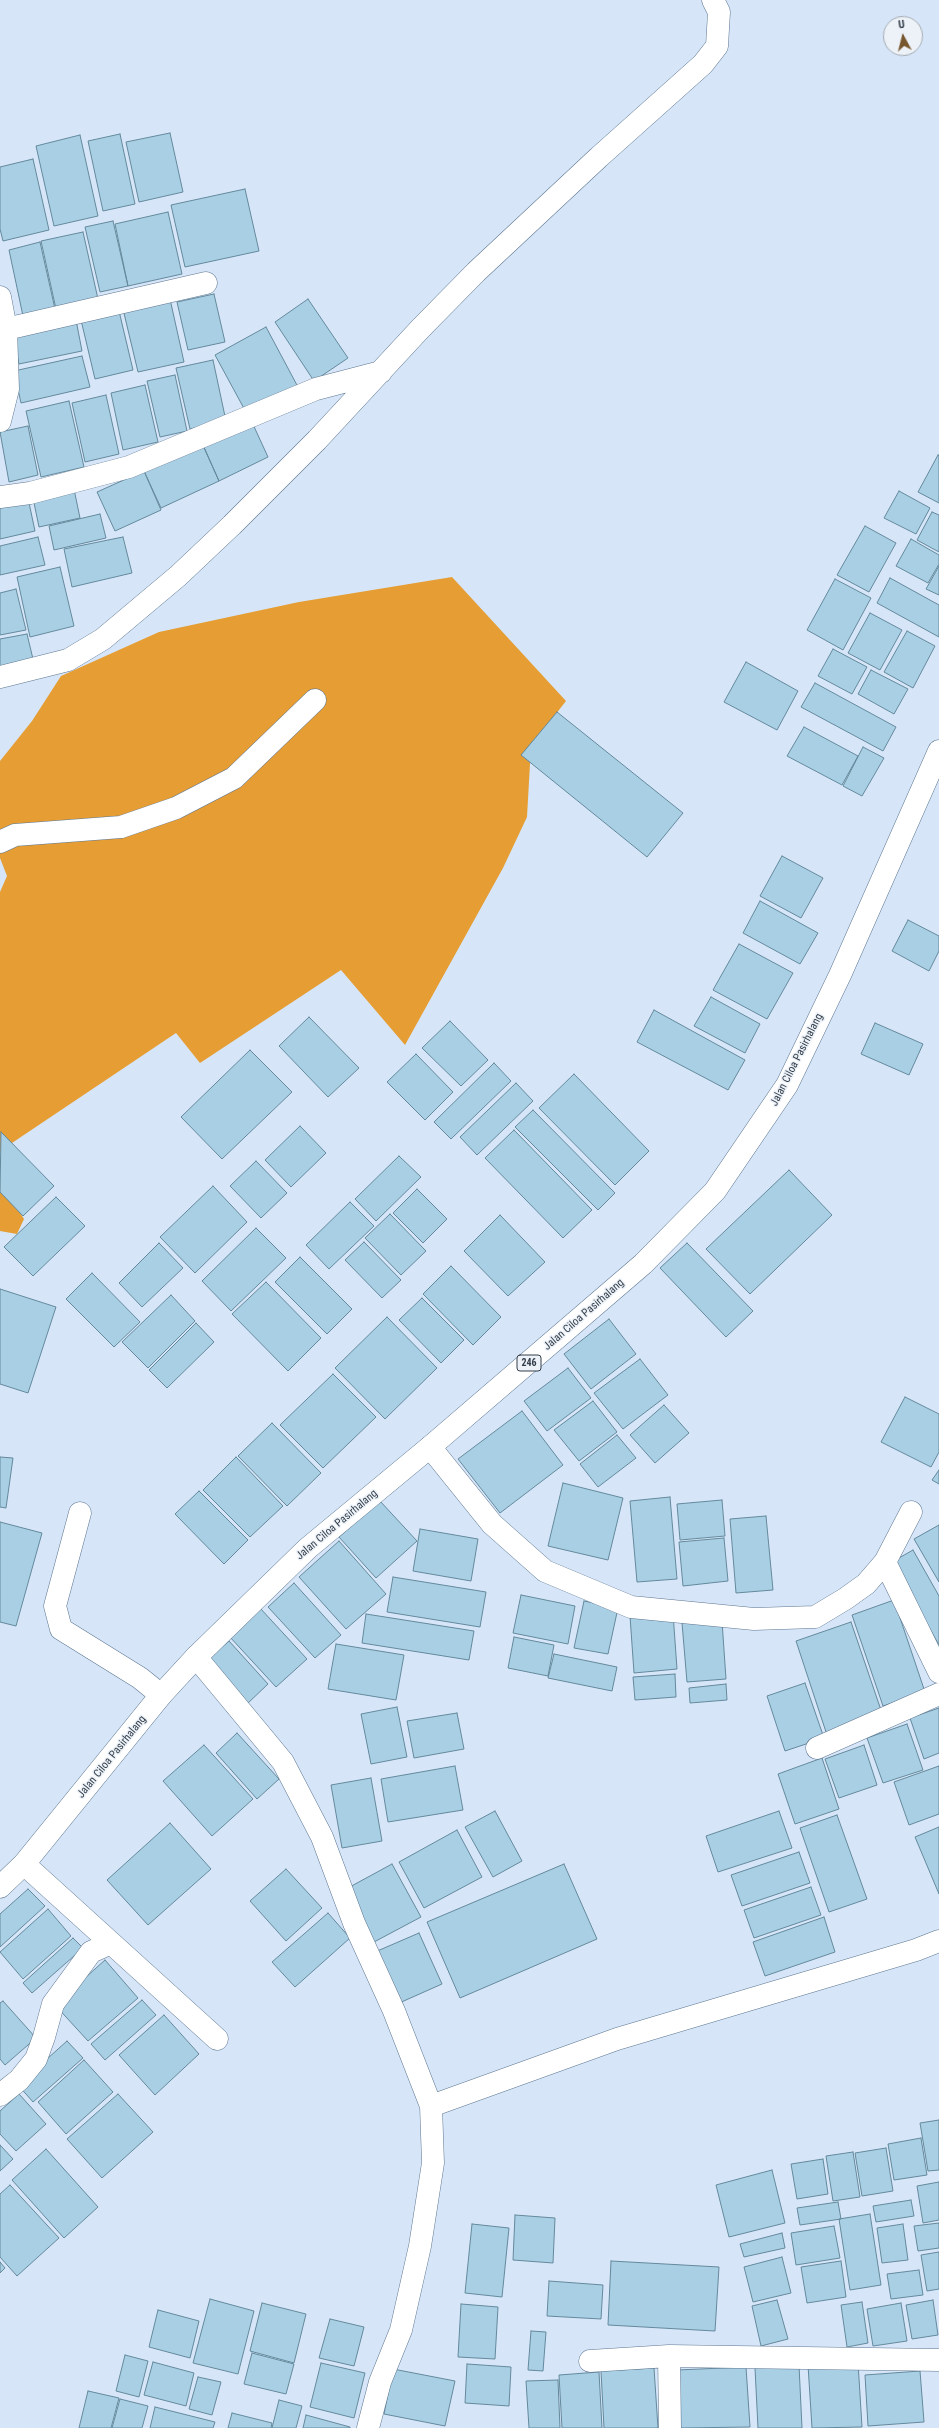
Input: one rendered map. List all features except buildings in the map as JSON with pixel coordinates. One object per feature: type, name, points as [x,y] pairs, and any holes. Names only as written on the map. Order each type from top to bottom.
[{"type":"street","points":[[0,676],[68,660],[103,639],[178,576],[232,525],[317,440],[476,272],[599,157],[703,64],[716,46],[718,12],[713,0]]},
{"type":"street","points":[[6,329],[206,283]]},
{"type":"street","points":[[0,298],[6,329],[8,389],[0,421]]},
{"type":"street","points":[[0,497],[30,494],[129,467],[316,389],[381,372]]},
{"type":"street","points":[[0,842],[15,835],[121,827],[176,808],[234,778],[315,700]]},
{"type":"street","name":"Jalan Ciloa Pasirhalang","points":[[0,1888],[24,1864],[161,1695],[196,1657],[308,1548],[430,1447],[643,1264],[715,1191],[787,1085],[840,975],[939,751]]},
{"type":"street","points":[[430,1447],[492,1524],[545,1572],[631,1608],[754,1619],[815,1617],[866,1584],[885,1562],[911,1512]]},
{"type":"street","points":[[80,1513],[55,1606],[61,1629],[140,1678],[161,1695]]},
{"type":"street","points":[[885,1562],[939,1672]]},
{"type":"street","points":[[196,1657],[283,1762],[322,1837],[354,1923],[394,2011],[431,2106],[432,2163],[420,2246],[401,2330],[380,2382],[368,2428]]},
{"type":"street","points":[[817,1748],[939,1694]]},
{"type":"street","points":[[24,1864],[217,2038]]},
{"type":"street","points":[[431,2106],[617,2039],[916,1950],[939,1941]]},
{"type":"street","points":[[0,2095],[19,2080],[36,2059],[53,2004],[91,1952],[110,1943]]},
{"type":"street","points":[[590,2361],[669,2356],[939,2360]]},
{"type":"street","points":[[669,2356],[670,2428]]},
{"type":"shaded area","points":[[452,577],[566,701],[531,746],[527,817],[503,868],[405,1045],[341,970],[200,1063],[176,1033],[0,1151],[0,892],[7,876],[0,858],[0,761],[32,721],[61,676],[159,632],[299,602]]},
{"type":"shaded area","points":[[0,1183],[24,1219],[17,1234],[0,1231]]}]
